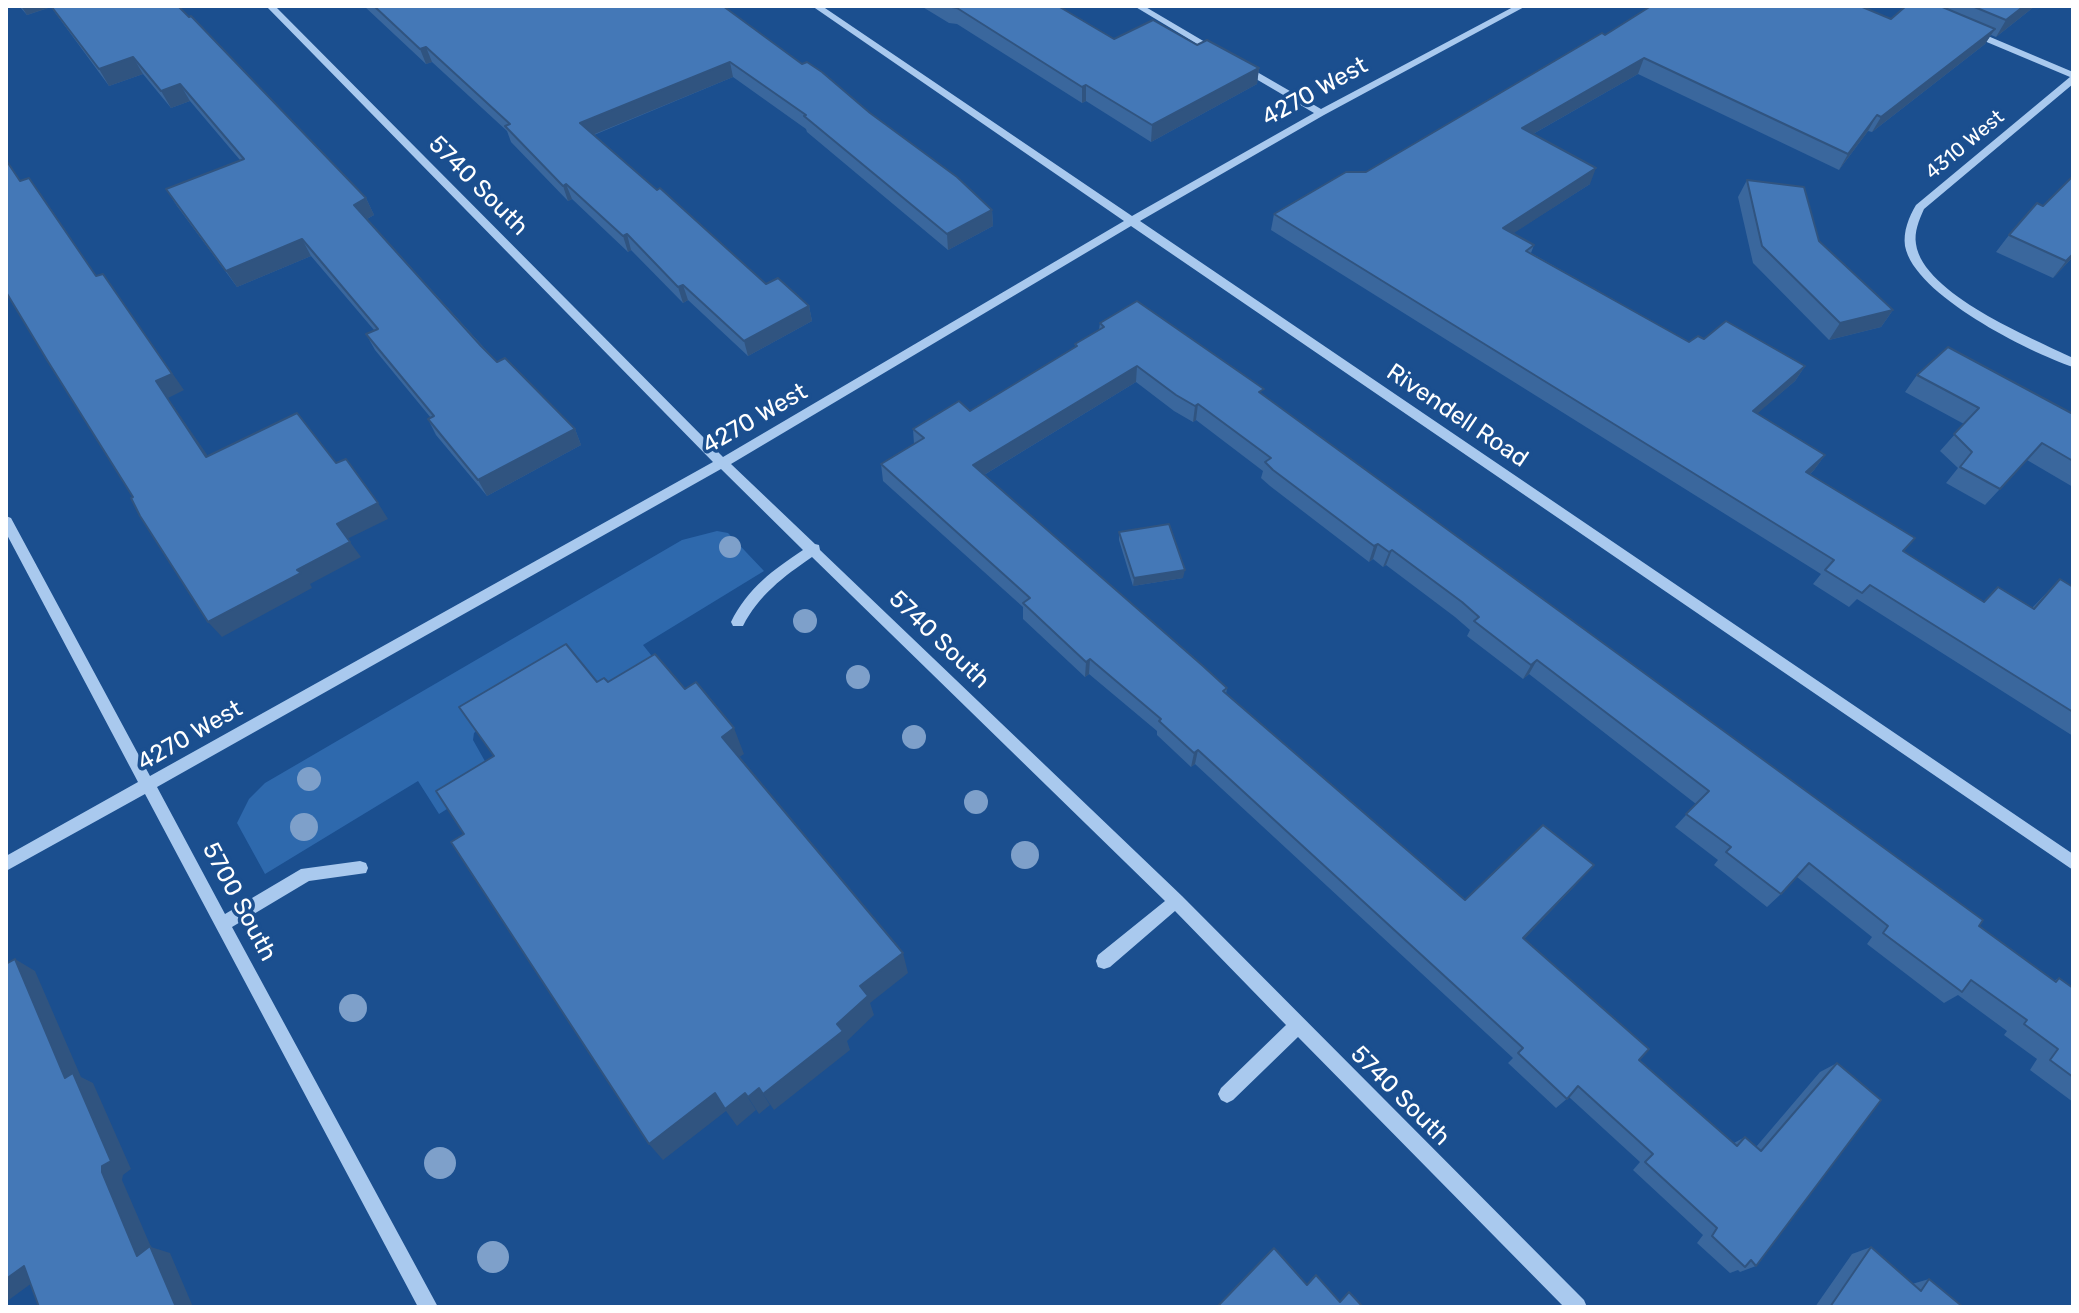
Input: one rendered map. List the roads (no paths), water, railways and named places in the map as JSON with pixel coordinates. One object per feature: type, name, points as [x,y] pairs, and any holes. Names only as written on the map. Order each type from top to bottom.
[{"type":"street","name":"5740 South","points":[[270,6],[723,463],[1176,901],[1577,1307]]},
{"type":"street","name":"Rivendell Road","points":[[816,6],[2073,863]]},
{"type":"street","points":[[1138,6],[1321,113]]},
{"type":"street","name":"4270 West","points":[[6,864],[723,463],[1321,113],[1522,6]]},
{"type":"street","points":[[1962,29],[2073,77]]},
{"type":"street","name":"4310 West","points":[[2073,77],[1920,207],[1909,238],[1913,255],[1928,277],[1958,302],[2073,363]]},
{"type":"street","name":"5700 South","points":[[6,521],[428,1307]]},
{"type":"street","points":[[738,622],[747,600],[814,549]]},
{"type":"street","points":[[224,923],[307,874],[360,868]]},
{"type":"street","points":[[1104,961],[1176,901]]},
{"type":"street","points":[[1227,1094],[1298,1025]]}]
